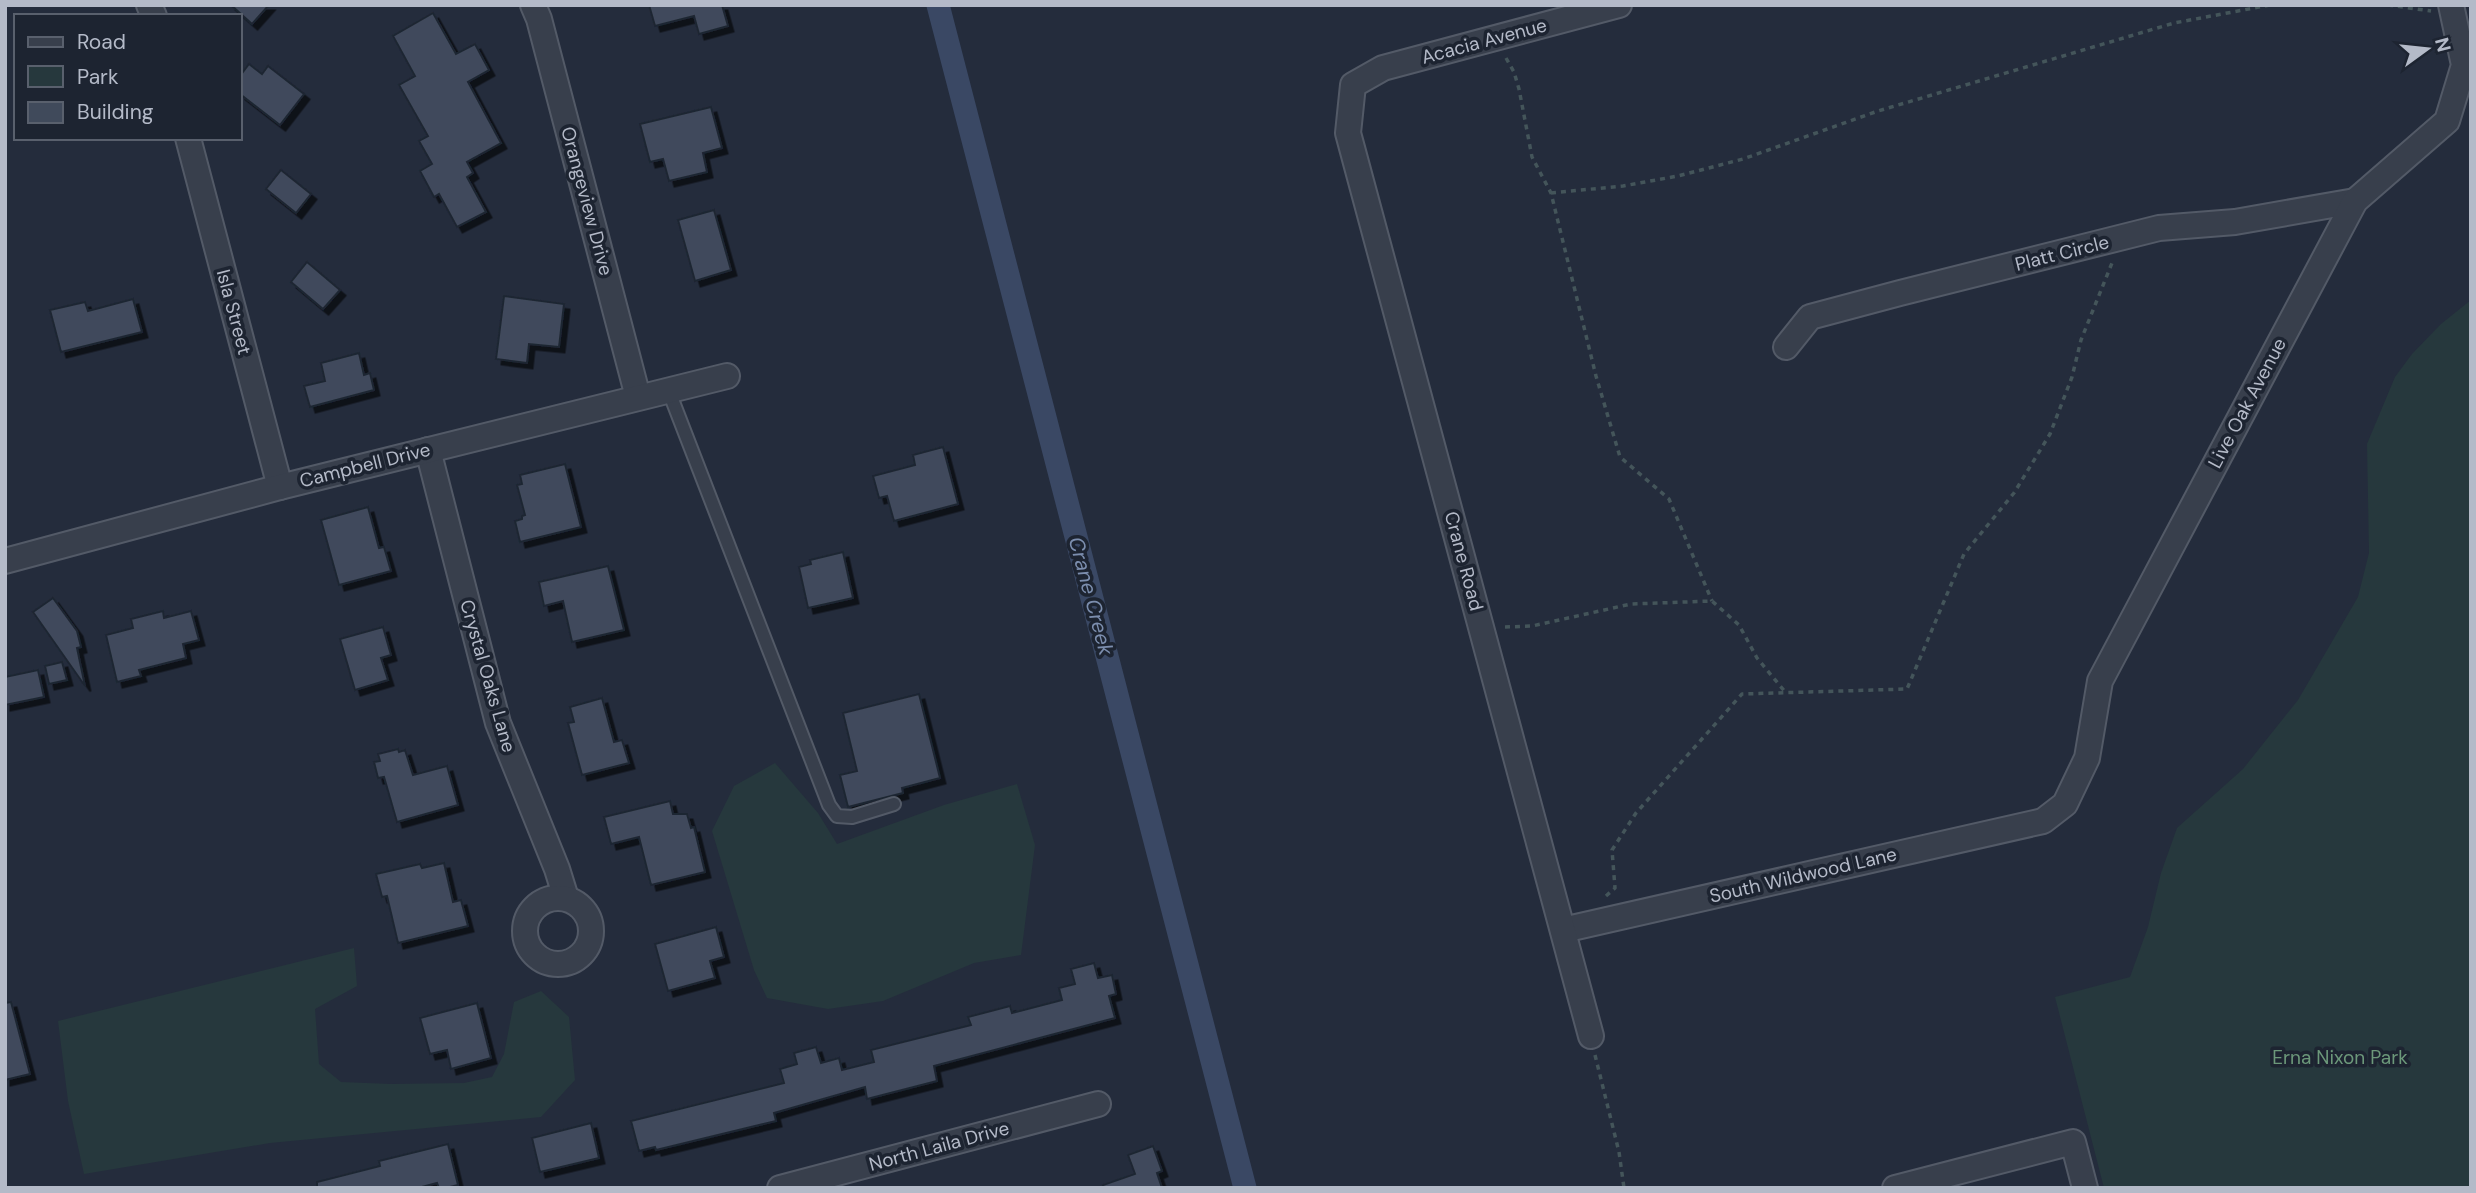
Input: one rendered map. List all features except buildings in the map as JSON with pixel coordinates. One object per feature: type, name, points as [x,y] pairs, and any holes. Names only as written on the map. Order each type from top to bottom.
[{"type":"street","name":"Orangeview Drive","points":[[533,5],[539,19],[638,397]]},
{"type":"street","name":"Acacia Avenue","points":[[1353,85],[1383,68],[1619,5]]},
{"type":"street","name":"Live Oak Avenue","points":[[2043,821],[2065,804],[2087,758],[2100,681],[2355,201],[2447,121],[2464,65],[2453,8]]},
{"type":"street","name":"Crane Road","points":[[1353,85],[1348,133],[1591,1036]]},
{"type":"street","name":"Isla Street","points":[[189,140],[280,487]]},
{"type":"street","name":"Platt Circle","points":[[1786,347],[1810,317],[2159,228],[2235,222],[2355,201]]},
{"type":"street","name":"Campbell Drive","points":[[5,561],[280,487],[727,376]]},
{"type":"street","name":"Crystal Oaks Lane","points":[[428,450],[498,723],[557,869],[566,898]]},
{"type":"street","name":"South Wildwood Lane","points":[[1563,930],[2043,821]]},
{"type":"street","name":"North Laila Drive","points":[[780,1188],[1098,1104]]},
{"type":"street","points":[[1895,1188],[2073,1142],[2085,1188]]},
{"type":"lane","points":[[668,389],[829,805],[837,816],[852,817],[894,804]]},
{"type":"path","points":[[1552,193],[1678,177],[1743,159],[1878,111],[2174,23],[2270,5]]},
{"type":"path","points":[[2388,5],[2429,11],[2453,8]]},
{"type":"path","points":[[1495,38],[1514,72],[1532,157],[1552,193],[1595,376],[1620,457],[1670,499],[1712,601],[1739,625],[1758,657],[1786,693]]},
{"type":"path","points":[[1605,897],[1615,888],[1612,850],[1645,803],[1742,694],[1907,689],[1964,554],[2014,493],[2050,434],[2072,377],[2081,340],[2112,268],[2115,239]]},
{"type":"path","points":[[1482,629],[1532,626],[1631,604],[1712,601]]},
{"type":"path","points":[[1591,1036],[1619,1152],[1624,1188]]},
{"type":"green space","name":"Erna Nixon Park","points":[[2471,300],[2471,1188],[2104,1188],[2055,997],[2130,977],[2148,927],[2161,873],[2177,828],[2243,769],[2298,700],[2358,597],[2369,553],[2367,444],[2395,377],[2412,354],[2441,324]]},
{"type":"green space","points":[[775,763],[818,813],[837,844],[944,805],[1017,784],[1035,845],[1021,955],[974,963],[883,1001],[828,1009],[767,998],[754,970],[712,831],[734,786]]},
{"type":"green space","points":[[354,948],[357,986],[315,1009],[319,1064],[341,1082],[464,1083],[492,1077],[504,1054],[514,1002],[541,991],[569,1017],[575,1080],[541,1117],[270,1143],[84,1174],[68,1101],[58,1021]]},
{"type":"waterway","name":"Crane Creek","points":[[938,5],[1245,1188]]}]
